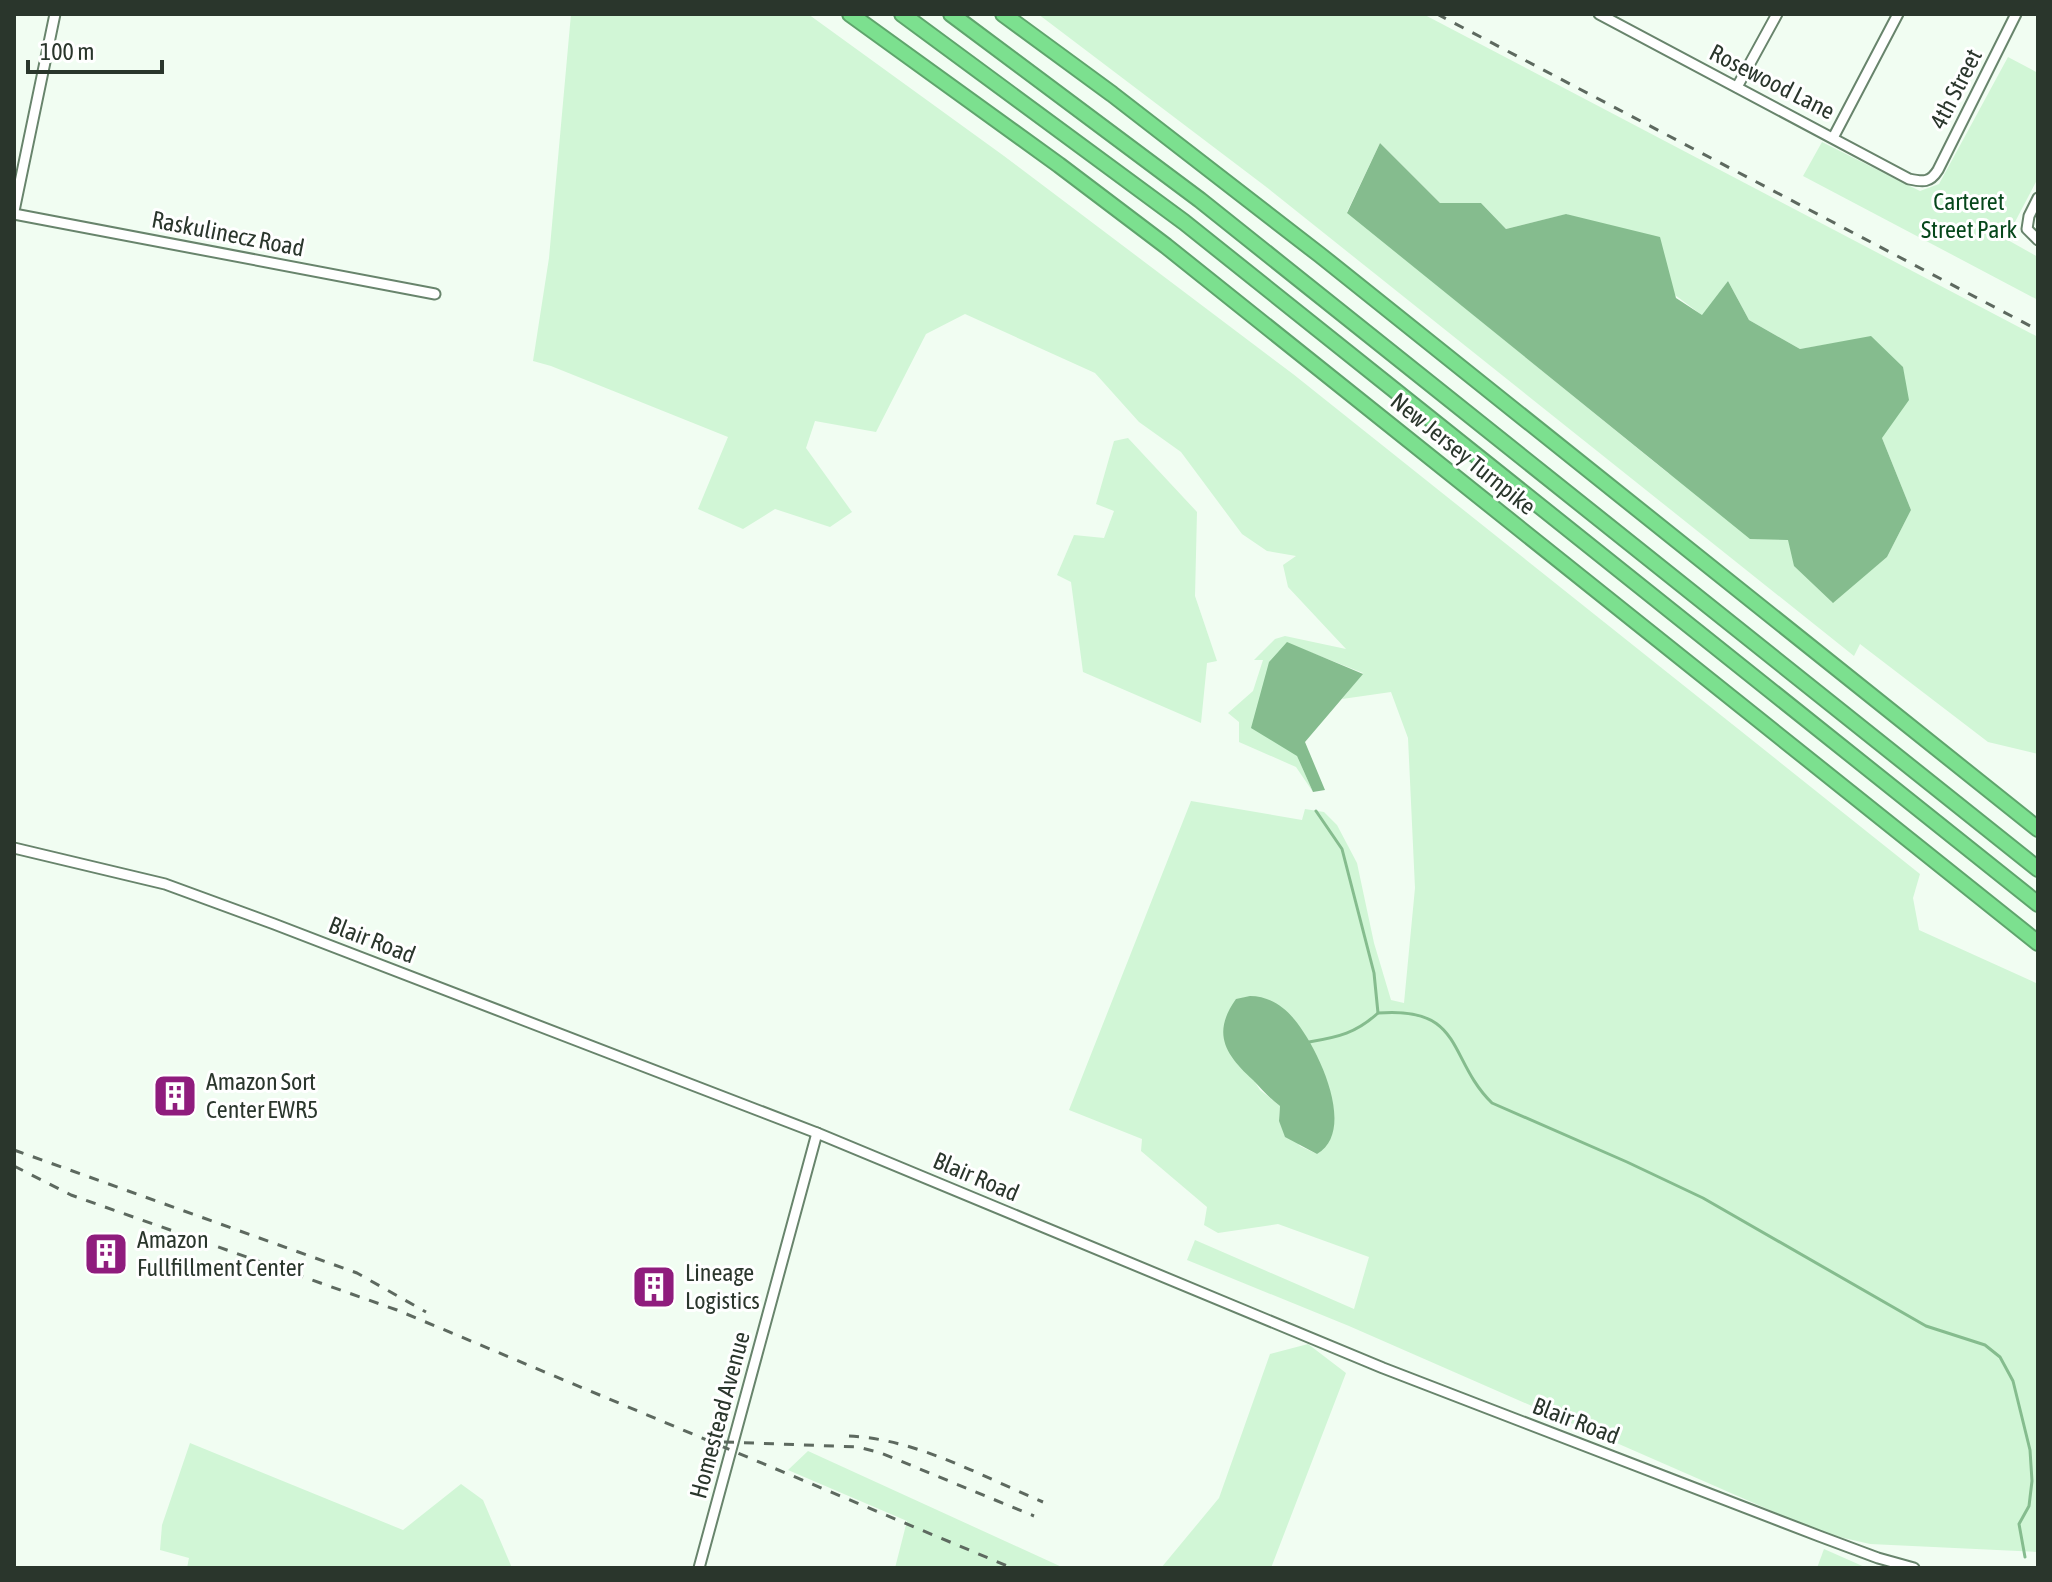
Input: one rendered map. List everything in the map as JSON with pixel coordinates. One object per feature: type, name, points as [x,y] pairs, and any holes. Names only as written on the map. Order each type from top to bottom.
[{"type":"highway","name":"New Jersey Turnpike","points":[[850,14],[1166,246],[2038,943]]},
{"type":"highway","name":"New Jersey Turnpike","points":[[902,14],[1184,222],[2038,904]]},
{"type":"highway","name":"New Jersey Turnpike","points":[[951,14],[1213,209],[2038,869]]},
{"type":"highway","points":[[1003,14],[1320,255],[2038,829]]},
{"type":"street","points":[[14,212],[55,14]]},
{"type":"street","name":"Rosewood Lane","points":[[1599,14],[1834,136],[1909,179],[1928,180]]},
{"type":"street","points":[[1737,87],[1777,14]]},
{"type":"street","points":[[1834,136],[1898,14]]},
{"type":"street","name":"4th Street","points":[[1928,180],[1938,170],[2016,14]]},
{"type":"street","points":[[2038,198],[2030,213],[2027,229],[2038,240]]},
{"type":"street","name":"Raskulinecz Road","points":[[14,212],[435,294]]},
{"type":"street","name":"Blair Road","points":[[14,848],[165,884],[817,1133],[1383,1368],[1834,1542],[1914,1568]]},
{"type":"street","name":"Homestead Avenue","points":[[699,1568],[817,1133]]},
{"type":"green space","points":[[571,14],[808,14],[1004,156],[1293,374],[1920,874],[1913,898],[1919,930],[2038,986],[2038,1552],[1870,1544],[1822,1533],[1349,1326],[1187,1260],[1195,1240],[1354,1309],[1369,1257],[1278,1224],[1218,1233],[1204,1225],[1207,1207],[1141,1151],[1142,1139],[1069,1110],[1191,801],[1302,820],[1305,809],[1324,812],[1337,825],[1357,863],[1374,943],[1391,1000],[1404,1003],[1415,888],[1408,738],[1391,692],[1342,699],[1363,673],[1287,643],[1297,756],[1313,792],[1296,767],[1239,742],[1239,722],[1228,713],[1253,691],[1263,660],[1254,660],[1275,639],[1285,636],[1346,649],[1288,587],[1283,565],[1296,556],[1267,551],[1242,534],[1181,452],[1139,422],[1095,373],[965,314],[926,334],[876,432],[815,421],[806,448],[852,512],[830,527],[775,509],[743,529],[698,509],[728,437],[533,361],[549,258]],"holes":[[[1293,1018],[1315,1053],[1323,1074],[1317,1154],[1300,1146],[1279,1121],[1280,1106],[1255,1082]]]},
{"type":"green space","points":[[1038,14],[1423,14],[2038,337],[2038,754],[1988,742],[1860,644],[1854,656],[1265,186]],"holes":[[[1380,143],[1440,203],[1481,203],[1506,229],[1567,214],[1703,316],[1728,281],[1749,320],[1800,349],[1871,337],[1882,438],[1911,510],[1887,557],[1832,602],[1788,539],[1668,473],[1347,212]]]},
{"type":"green space","name":"Carteret Street Park","points":[[2008,57],[2038,73],[2038,178],[2006,239],[2038,257],[2038,300],[1803,176],[1822,142],[1920,191],[1939,184]]},
{"type":"green space","points":[[1128,438],[1197,512],[1195,596],[1217,661],[1207,663],[1201,723],[1083,672],[1071,582],[1057,575],[1074,535],[1104,538],[1114,511],[1096,504],[1114,441]]},
{"type":"green space","points":[[1308,1344],[1346,1373],[1271,1568],[1161,1568],[1219,1498],[1270,1354]]},
{"type":"green space","points":[[190,1443],[403,1530],[461,1484],[483,1500],[512,1568],[187,1568],[189,1558],[160,1550],[162,1525]]},
{"type":"green space","points":[[808,1451],[1064,1568],[895,1568],[907,1521],[788,1470]]},
{"type":"green space","points":[[1824,1549],[1867,1568],[1817,1568]]},
{"type":"shaded area","points":[[1380,143],[1440,203],[1481,203],[1506,229],[1566,214],[1660,237],[1676,298],[1702,315],[1728,281],[1749,320],[1800,349],[1871,336],[1903,367],[1909,400],[1882,438],[1911,510],[1887,557],[1833,603],[1794,566],[1788,540],[1750,539],[1347,213]]},
{"type":"shaded area","points":[[1287,642],[1363,674],[1305,742],[1325,790],[1313,792],[1297,756],[1251,728],[1269,662]]},
{"type":"shaded area","points":[[1250,996],[1268,1000],[1290,1014],[1322,1067],[1334,1108],[1334,1127],[1329,1142],[1317,1154],[1285,1137],[1279,1121],[1280,1106],[1229,1053],[1223,1033],[1228,1012],[1236,999]]},
{"type":"waterway","points":[[1309,1042],[1346,1033],[1378,1013],[1374,973],[1342,849],[1316,811]]},
{"type":"waterway","points":[[1378,1013],[1406,1013],[1426,1018],[1440,1027],[1492,1103],[1703,1198],[1926,1326],[1985,1345],[2000,1357],[2013,1381],[2030,1450],[2032,1481],[2029,1506],[2019,1524],[2025,1557]]},
{"type":"railway","points":[[1437,14],[2038,330]]},
{"type":"railway","points":[[14,1150],[357,1273],[426,1312]]},
{"type":"railway","points":[[14,1166],[71,1195],[397,1310],[1012,1568]]},
{"type":"railway","points":[[849,1436],[924,1451],[1043,1502]]},
{"type":"railway","points":[[724,1442],[858,1447],[881,1453],[1034,1516]]},
{"type":"place","name":"Amazon Sort Center EWR5","points":[[175,1096]]},
{"type":"place","name":"Amazon Fullfillment Center","points":[[106,1254]]},
{"type":"place","name":"Lineage Logistics","points":[[654,1287]]}]
